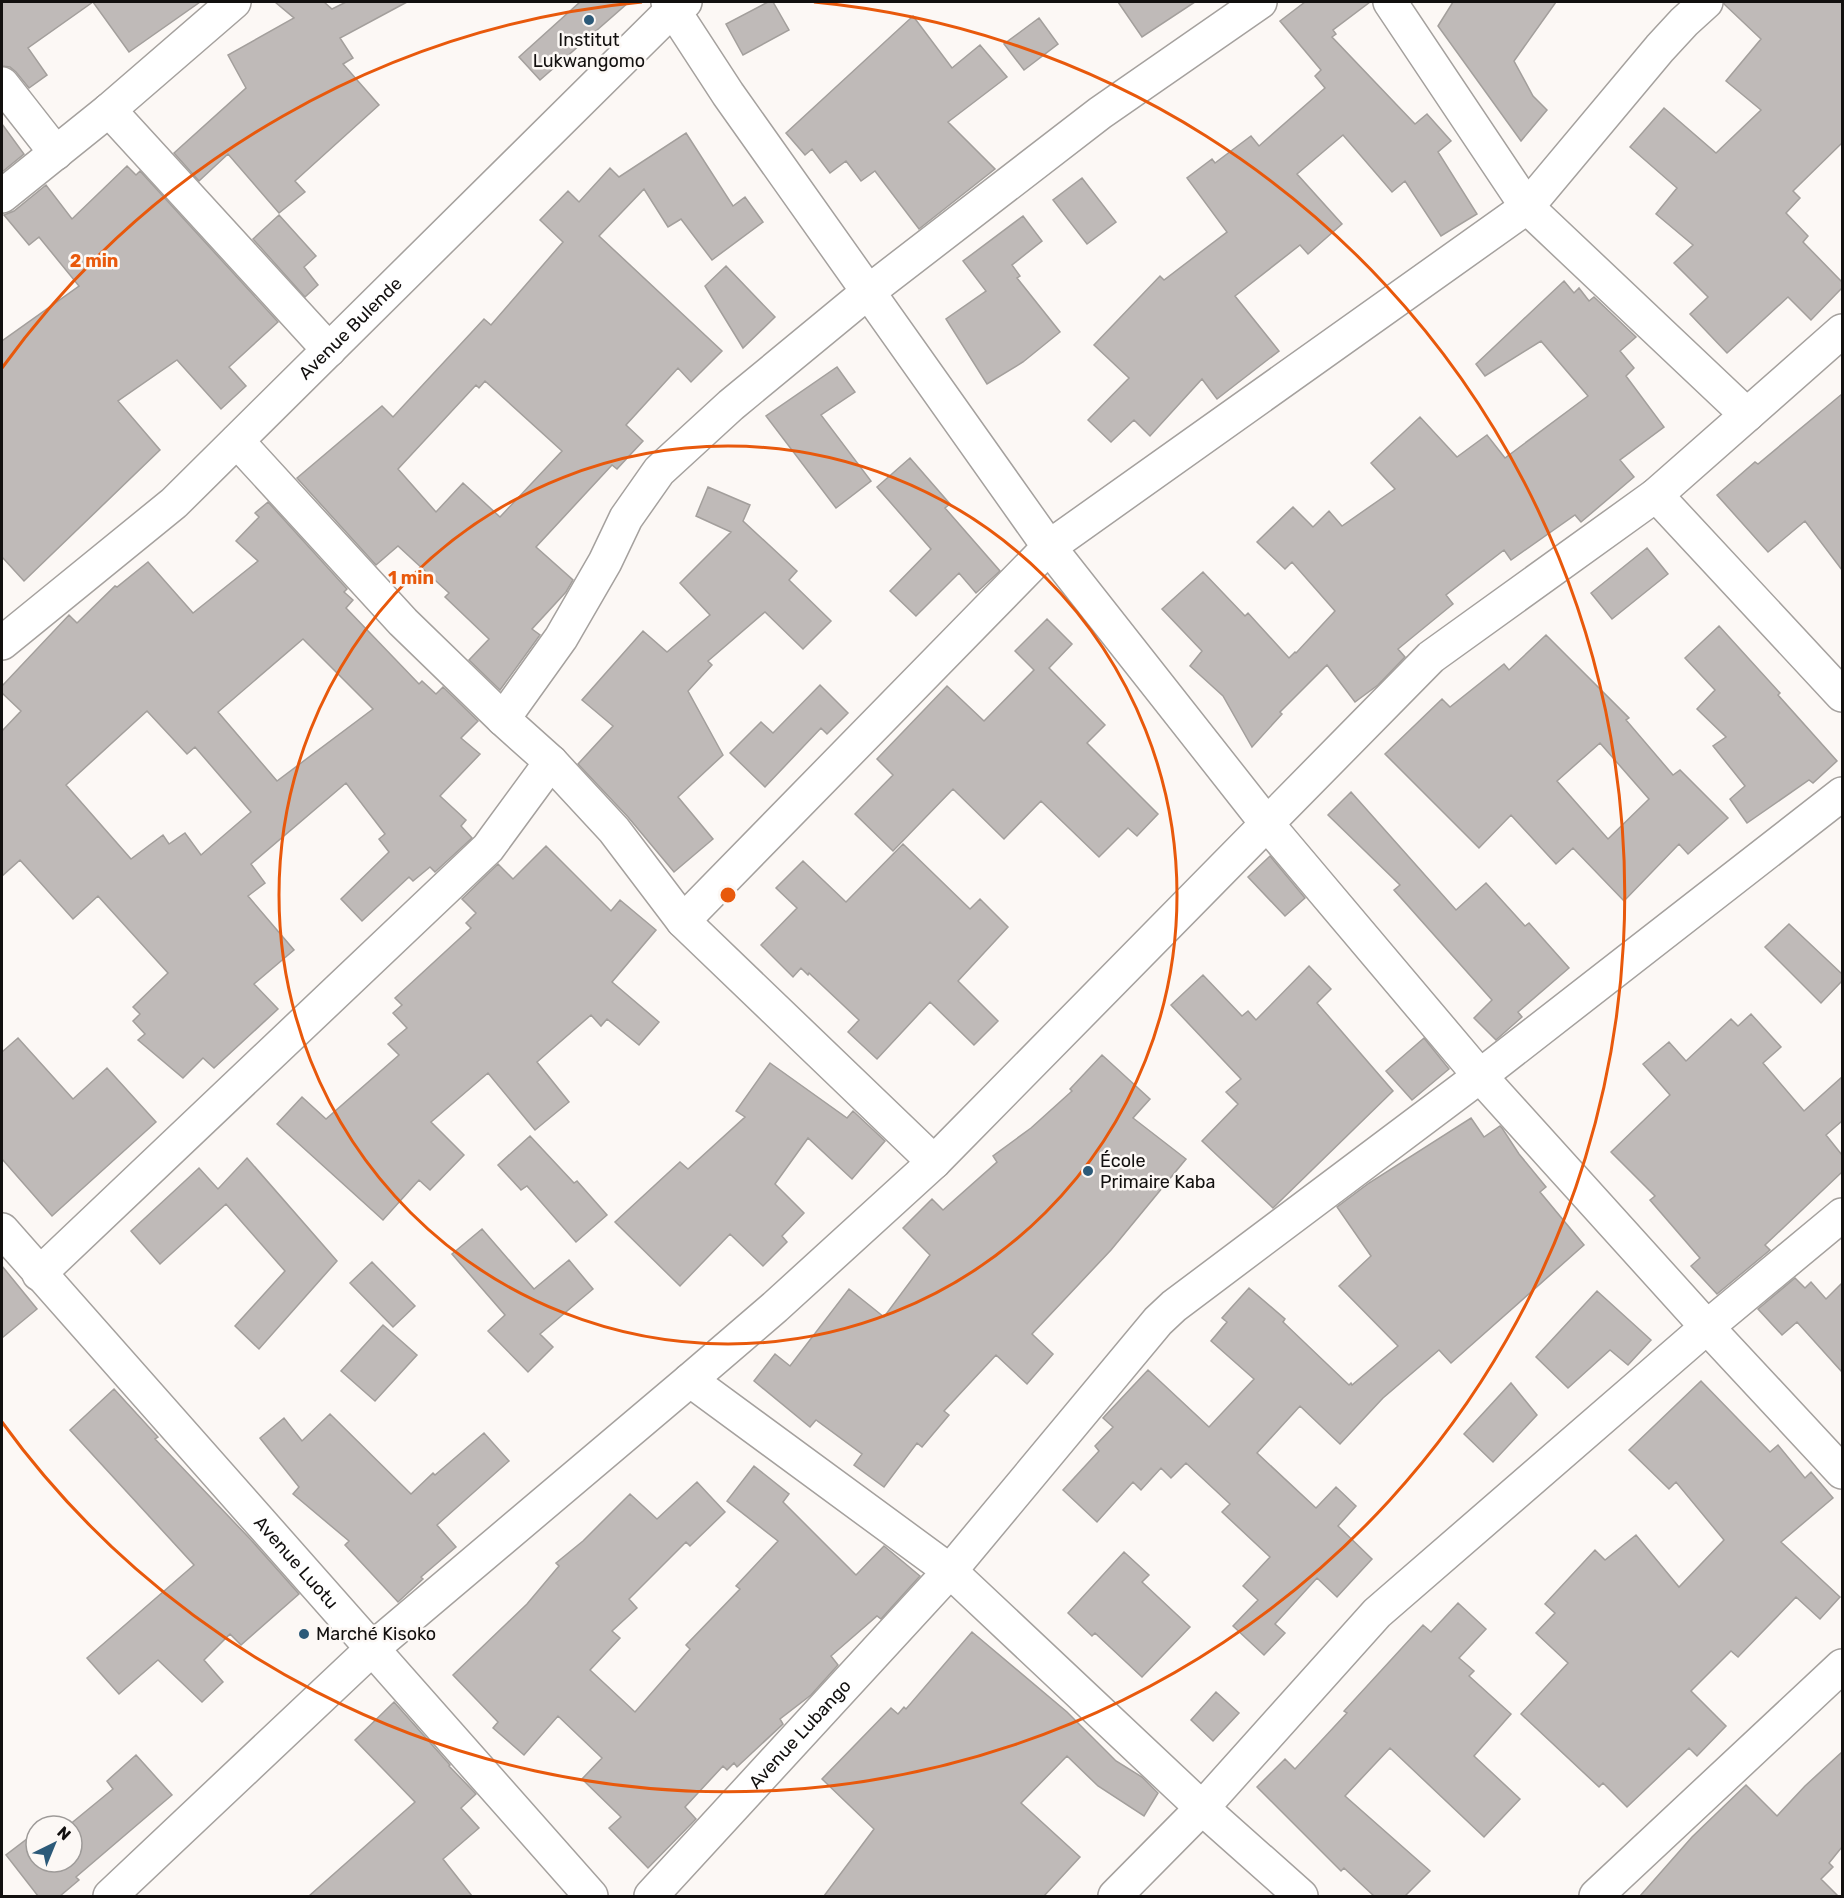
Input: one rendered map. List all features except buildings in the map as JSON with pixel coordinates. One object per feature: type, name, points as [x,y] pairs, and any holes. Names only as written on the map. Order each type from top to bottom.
[{"type":"street","points":[[503,719],[561,638],[605,562],[626,518],[658,471],[731,405],[868,292],[1100,113],[1260,2]]},
{"type":"street","points":[[1390,2],[1527,207],[1747,415]]},
{"type":"street","points":[[683,921],[1049,548],[1527,207],[1660,48],[1706,2]]},
{"type":"street","points":[[2,196],[109,110],[230,3]]},
{"type":"street","points":[[675,4],[728,94],[1049,548],[1268,825],[1479,1076],[1842,1472]]},
{"type":"street","name":"Avenue Bulende","points":[[2,643],[174,503],[675,4]]},
{"type":"street","points":[[2,84],[56,153]]},
{"type":"street","points":[[109,110],[329,350]]},
{"type":"street","points":[[110,1896],[373,1648],[690,1380],[934,1162],[1431,657],[1656,495],[1842,331]]},
{"type":"street","points":[[237,441],[403,622],[551,762],[614,830],[683,921],[934,1162]]},
{"type":"street","points":[[1656,495],[1842,695]]},
{"type":"street","points":[[39,1274],[488,848],[551,762]]},
{"type":"street","name":"Avenue Lubango","points":[[651,1896],[950,1571],[1158,1321],[1174,1306],[1479,1076],[1842,794]]},
{"type":"street","points":[[1115,1896],[1202,1808],[1377,1613],[1707,1327],[1842,1215]]},
{"type":"street","name":"Avenue Luotu","points":[[2,1230],[591,1896]]},
{"type":"street","points":[[690,1380],[950,1571],[1202,1808],[1301,1896]]},
{"type":"street","points":[[1596,1896],[1842,1666]]},
{"type":"place","name":"Institut Lukwangomo","points":[[589,20]]},
{"type":"place","name":"École Primaire Kaba","points":[[1088,1171]]},
{"type":"place","name":"Marché Kisoko","points":[[304,1634]]}]
